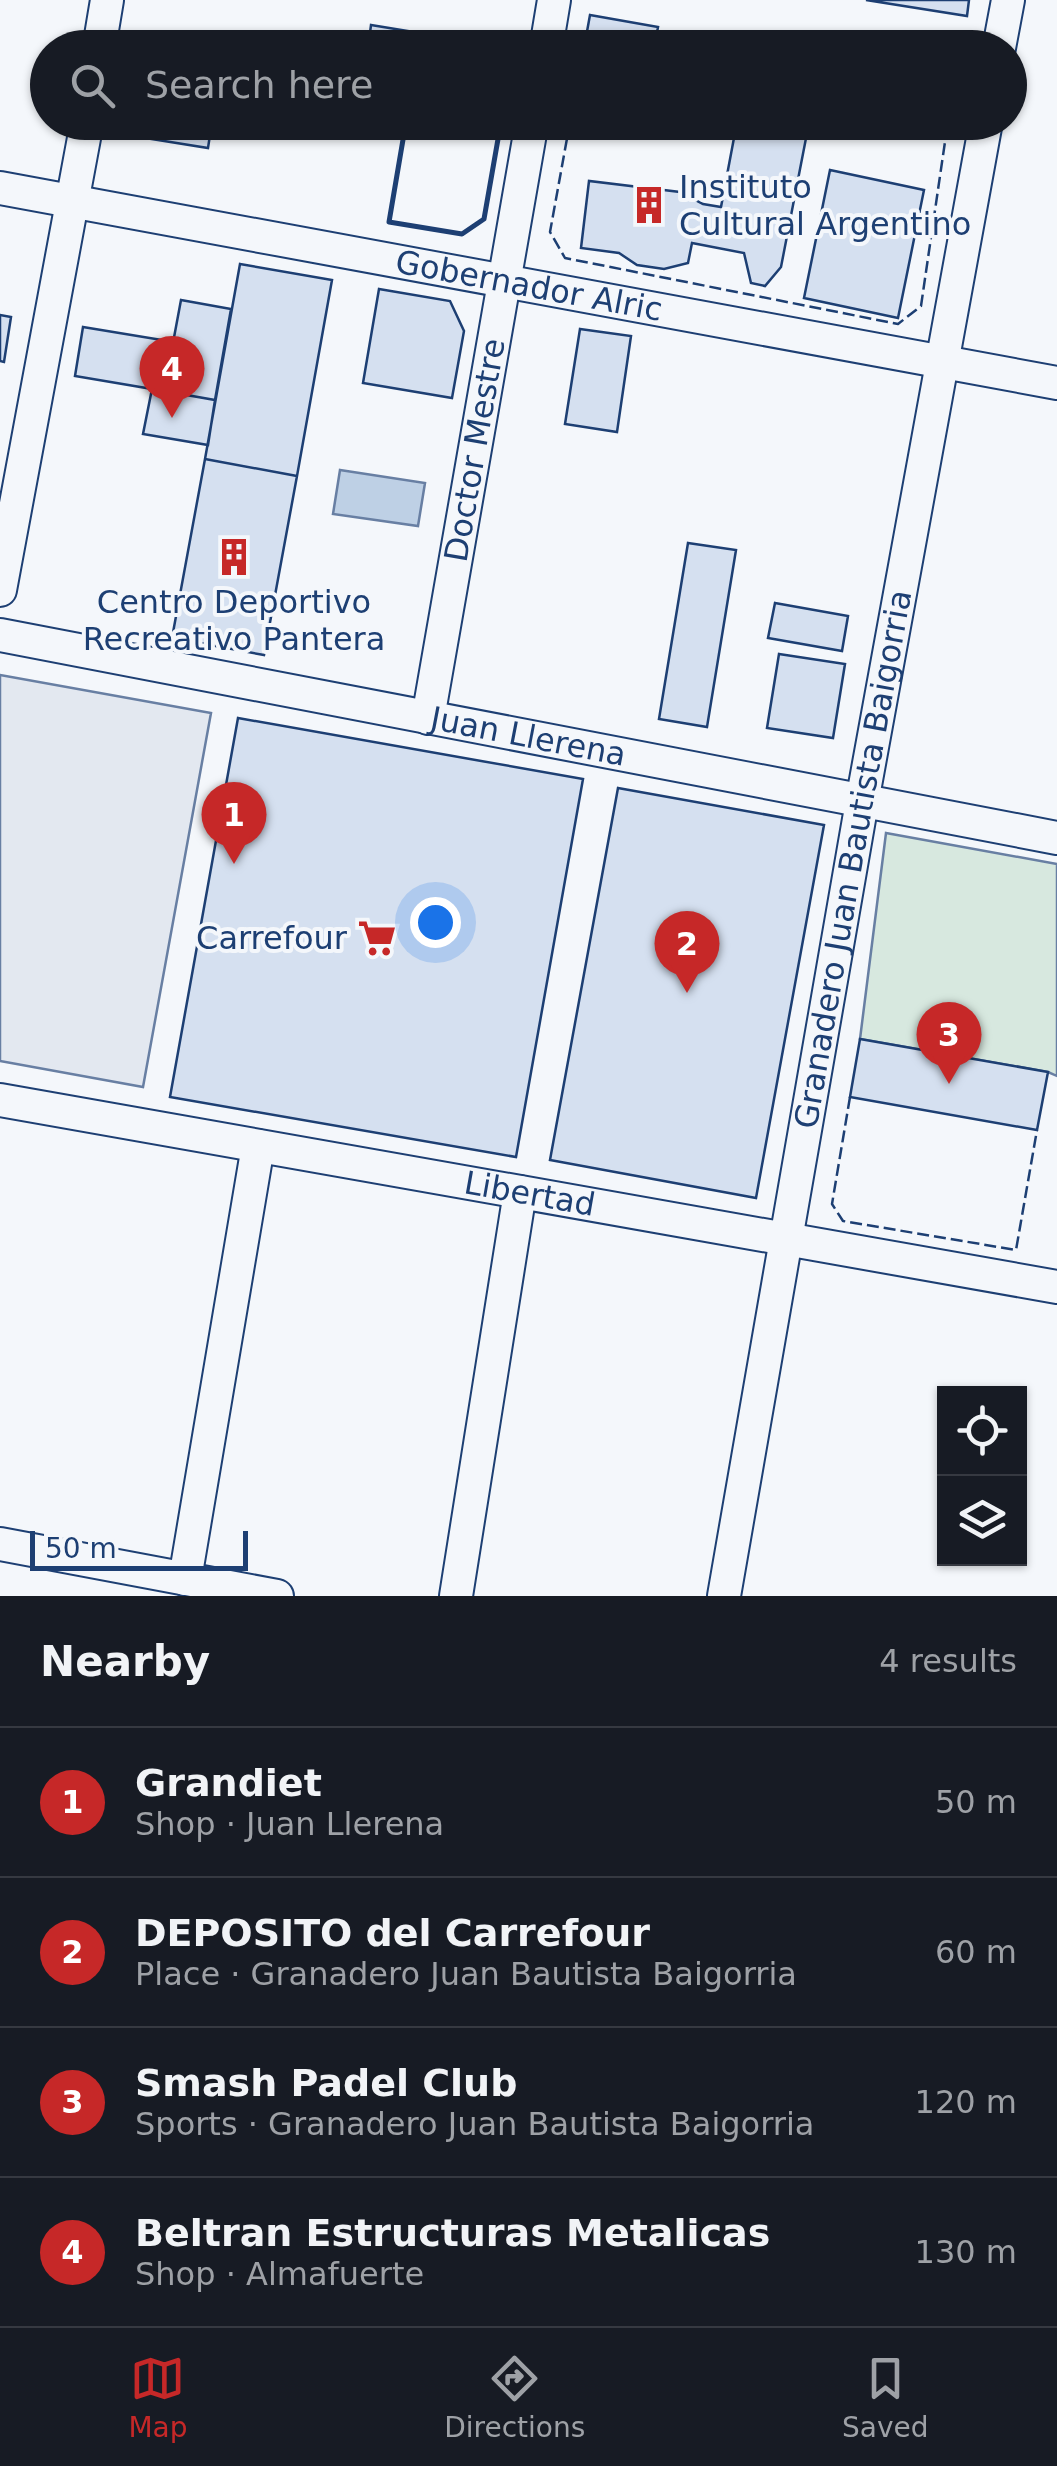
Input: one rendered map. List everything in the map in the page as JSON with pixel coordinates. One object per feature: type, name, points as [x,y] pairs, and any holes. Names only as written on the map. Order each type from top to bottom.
[{"type":"street","points":[[102,30],[107,0]]},
{"type":"street","points":[[549,30],[554,0]]},
{"type":"street","points":[[1002,30],[1008,0]]},
{"type":"street","points":[[0,590],[83,140]]},
{"type":"street","name":"Doctor Mestre","points":[[428,718],[529,140]]},
{"type":"street","name":"Granadero Juan Bautista Baigorria","points":[[724,1596],[862,802],[983,140]]},
{"type":"street","name":"Gobernador Alric","points":[[0,188],[1057,383]]},
{"type":"street","name":"Juan Llerena","points":[[0,635],[1057,838]]},
{"type":"street","name":"Libertad","points":[[2,1109],[258,1146],[1057,1287]]},
{"type":"street","points":[[185,1579],[258,1146]]},
{"type":"street","points":[[456,1596],[520,1192]]},
{"type":"street","points":[[0,1544],[274,1596]]},
{"type":"shaded area","points":[[0,675],[211,713],[143,1087],[0,1061]]},
{"type":"shaded area","points":[[886,833],[1057,864],[1057,1076],[860,1039]]},
{"type":"water","points":[[340,470],[425,483],[418,526],[333,514]]},
{"type":"building","points":[[866,0],[969,0],[967,16]]},
{"type":"building","points":[[590,15],[658,27],[657,30],[587,30]]},
{"type":"building","points":[[371,25],[401,30],[370,30]]},
{"type":"building","points":[[158,140],[209,140],[208,148]]},
{"type":"building","name":"Instituto Cultural Argentino","points":[[734,140],[806,140],[781,267],[765,286],[751,283],[744,253],[692,243],[688,263],[664,269],[637,265],[619,253],[581,248],[589,181],[680,192],[703,204],[721,207]]},
{"type":"building","points":[[830,170],[924,190],[898,318],[804,298]]},
{"type":"building","points":[[240,264],[332,280],[297,476],[205,459]]},
{"type":"building","points":[[379,289],[450,301],[464,331],[452,398],[363,383]]},
{"type":"building","points":[[181,300],[231,309],[215,400],[164,391]]},
{"type":"building","points":[[0,315],[11,317],[4,362],[0,361]]},
{"type":"building","points":[[83,327],[174,342],[164,391],[75,376]]},
{"type":"building","points":[[580,329],[631,336],[617,432],[565,424]]},
{"type":"building","points":[[152,389],[215,400],[208,445],[143,434]]},
{"type":"building","name":"Centro Deportivo Recreativo Pantera","points":[[205,459],[297,476],[264,655],[172,638]]},
{"type":"building","points":[[688,543],[736,550],[707,727],[659,719]]},
{"type":"building","points":[[775,603],[848,616],[842,651],[768,638]]},
{"type":"building","points":[[779,654],[845,664],[833,738],[767,728]]},
{"type":"building","name":"Carrefour","points":[[238,718],[583,779],[516,1157],[170,1097]]},
{"type":"building","points":[[618,788],[824,825],[756,1198],[550,1160]]},
{"type":"building","points":[[860,1039],[1048,1072],[1037,1130],[850,1097]]},
{"type":"fence","points":[[567,140],[550,232],[565,258],[898,324],[921,306],[945,140]]},
{"type":"fence","points":[[850,1097],[832,1204],[843,1221],[1016,1250],[1037,1130]]},
{"type":"wall","points":[[403,140],[389,222],[462,234],[484,219],[498,140]]},
{"type":"place","name":"Instituto Cultural Argentino","points":[[649,205]]},
{"type":"place","name":"Beltran Estructuras Metalicas","points":[[172,418]]},
{"type":"place","name":"Centro Deportivo Recreativo Pantera","points":[[234,557]]},
{"type":"place","name":"Grandiet","points":[[234,864]]},
{"type":"place","name":"Carrefour","points":[[377,938]]},
{"type":"place","name":"DEPOSITO del Carrefour","points":[[687,993]]},
{"type":"place","name":"Smash Padel Club","points":[[949,1084]]}]
